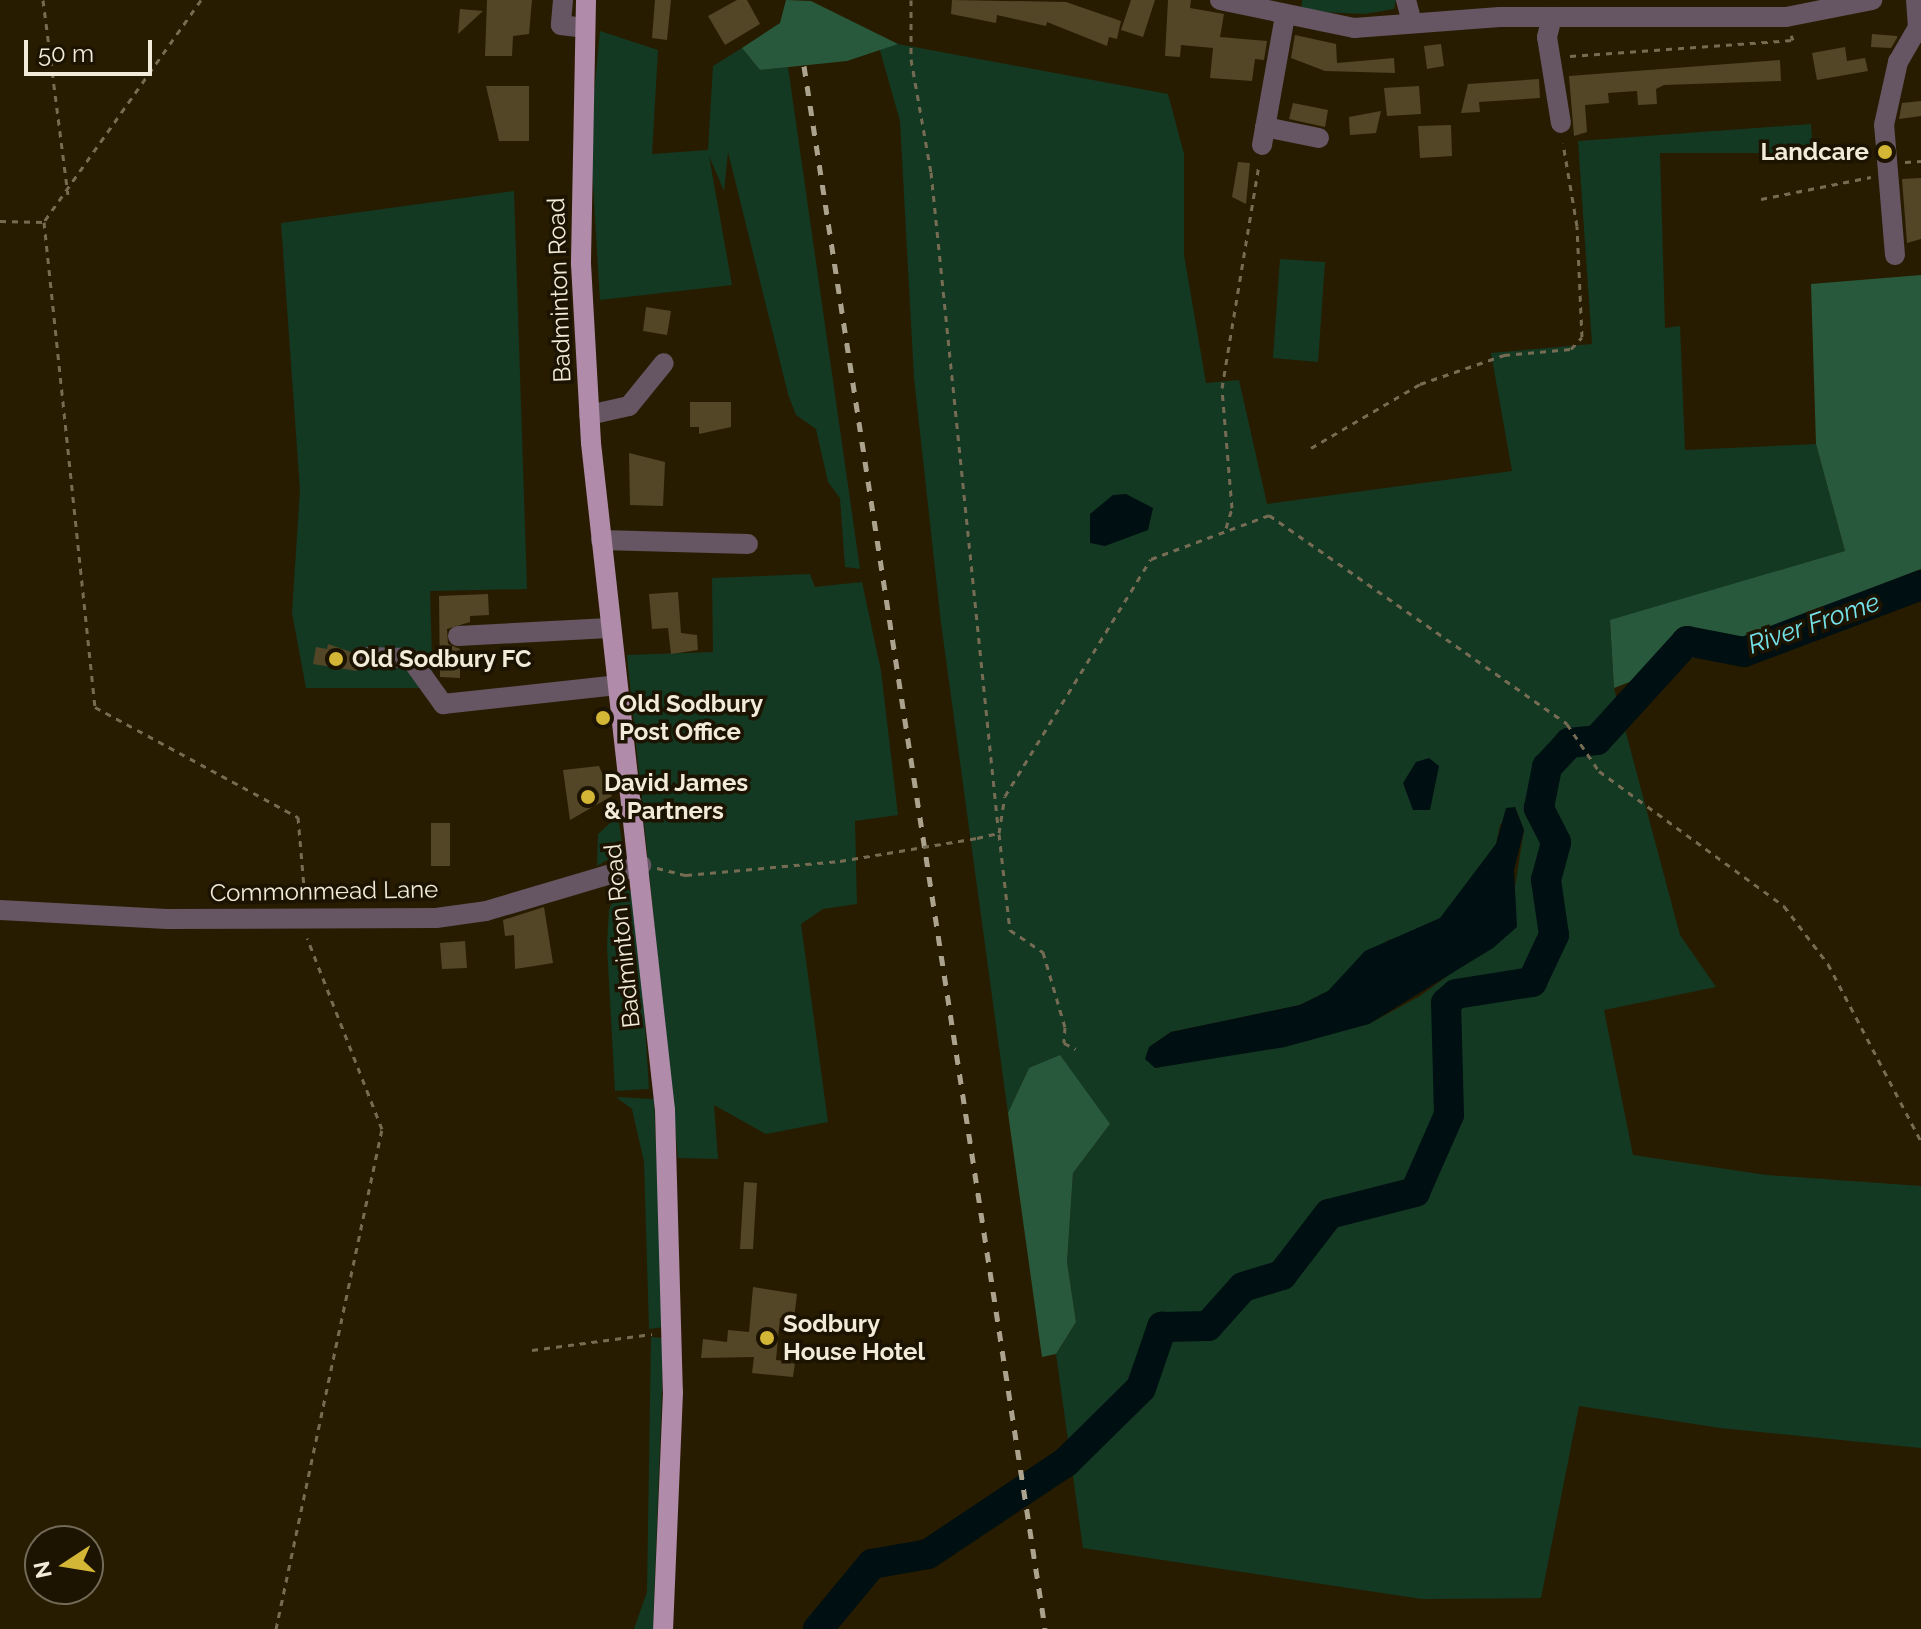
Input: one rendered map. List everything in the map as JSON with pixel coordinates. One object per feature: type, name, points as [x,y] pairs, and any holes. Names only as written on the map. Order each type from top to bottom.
[{"type":"main road","name":"Badminton Road","points":[[586,0],[581,264],[589,415],[609,628],[641,865],[665,1110],[671,1333],[663,1629]]},
{"type":"street","points":[[563,0],[561,25],[584,28]]},
{"type":"street","points":[[1220,0],[1354,28],[1412,22],[1552,17],[1786,17],[1872,0]]},
{"type":"street","points":[[1406,0],[1412,22]]},
{"type":"street","points":[[1895,255],[1884,125],[1898,62],[1918,28],[1916,0]]},
{"type":"street","points":[[1285,16],[1264,136],[1319,138]]},
{"type":"street","points":[[1552,17],[1547,37],[1561,123]]},
{"type":"street","points":[[589,415],[629,406],[664,363]]},
{"type":"street","points":[[601,540],[748,544]]},
{"type":"street","points":[[458,636],[609,628]]},
{"type":"street","points":[[366,657],[410,658],[443,704],[617,685]]},
{"type":"street","name":"Commonmead Lane","points":[[0,910],[307,920],[486,911],[641,865]]},
{"type":"path","points":[[43,0],[68,194]]},
{"type":"path","points":[[201,0],[68,194],[44,222],[95,707],[298,817],[307,950],[382,1129],[276,1629]]},
{"type":"path","points":[[911,0],[911,59],[931,172],[1010,930],[1018,941],[1043,952],[1065,1027],[1064,1043],[1076,1049]]},
{"type":"path","points":[[1558,57],[1793,40]]},
{"type":"path","points":[[1311,448],[1420,384],[1504,355],[1571,349],[1582,337],[1577,226],[1561,123]]},
{"type":"path","points":[[1225,531],[1232,508],[1222,388],[1264,136]]},
{"type":"path","points":[[1761,199],[1844,187],[1886,170]]},
{"type":"path","points":[[0,221],[44,222]]},
{"type":"path","points":[[999,833],[1005,796],[1151,559],[1269,515],[1581,737],[1585,750],[1599,771],[1784,906],[1828,964],[1921,1141]]},
{"type":"path","points":[[641,865],[686,875],[840,861],[999,833]]},
{"type":"path","points":[[532,1350],[671,1333]]},
{"type":"green space","points":[[786,0],[811,1],[898,44],[847,61],[760,70],[742,48],[780,23]]},
{"type":"green space","points":[[1302,0],[1396,0],[1394,9],[1364,14],[1301,11]]},
{"type":"green space","points":[[600,31],[658,50],[652,154],[708,150],[713,66],[742,48],[760,70],[788,67],[860,569],[845,567],[840,498],[828,482],[816,429],[796,415],[788,394],[728,152],[724,191],[709,156],[732,285],[600,300],[590,135]]},
{"type":"green space","points":[[898,44],[1168,94],[1184,154],[1184,255],[1206,383],[1239,380],[1267,504],[1512,471],[1491,353],[1592,344],[1578,141],[1811,124],[1813,153],[1660,153],[1665,328],[1680,326],[1685,450],[1816,444],[1845,551],[1610,621],[1614,688],[1680,935],[1716,987],[1604,1010],[1633,1155],[1766,1175],[1921,1186],[1921,1448],[1720,1428],[1579,1406],[1541,1598],[1422,1599],[1083,1548],[1056,1354],[1076,1322],[1067,1262],[1073,1173],[1110,1124],[1029,1068],[1008,1113],[941,623],[914,378],[900,121],[879,47]],"holes":[[[1515,807],[1524,830],[1515,887],[1449,975],[1420,996],[1369,1024],[1155,1068],[1149,1047],[1171,1032],[1300,1005],[1328,991],[1388,940],[1418,933],[1441,918],[1496,844],[1500,825]]]},
{"type":"green space","points":[[514,191],[527,589],[430,591],[433,688],[306,688],[292,613],[300,490],[281,223]]},
{"type":"green space","points":[[1280,259],[1325,262],[1318,362],[1273,358]]},
{"type":"green space","points":[[1921,275],[1921,569],[1614,688],[1610,620],[1845,551],[1816,444],[1811,284]]},
{"type":"green space","points":[[810,574],[815,587],[862,582],[881,671],[898,815],[855,821],[857,904],[823,909],[801,924],[828,1122],[766,1134],[714,1105],[718,1159],[678,1158],[627,655],[713,652],[712,578]]},
{"type":"green space","points":[[618,816],[623,851],[597,866],[598,834]]},
{"type":"green space","points":[[619,884],[637,896],[649,1089],[615,1091],[607,946],[609,910]]},
{"type":"green space","points":[[1060,1055],[1110,1124],[1073,1173],[1067,1262],[1076,1322],[1056,1354],[1042,1357],[1008,1113],[1029,1068]]},
{"type":"green space","points":[[616,1097],[654,1099],[664,1327],[649,1329],[644,1162],[632,1109]]},
{"type":"green space","points":[[651,1337],[664,1338],[653,1629],[634,1629],[647,1592]]},
{"type":"shaded area","points":[[1126,494],[1153,508],[1148,530],[1105,546],[1090,543],[1090,514],[1113,495]]},
{"type":"shaded area","points":[[1429,758],[1439,766],[1430,810],[1413,810],[1403,783],[1416,762]]},
{"type":"shaded area","points":[[1515,807],[1524,830],[1514,870],[1517,927],[1493,948],[1369,1024],[1285,1047],[1155,1068],[1145,1059],[1149,1047],[1171,1032],[1300,1005],[1328,991],[1365,951],[1440,918],[1496,844],[1506,808]]},
{"type":"building","points":[[487,0],[532,0],[529,34],[513,36],[512,56],[485,56]]},
{"type":"building","points":[[655,0],[671,0],[667,40],[652,38]]},
{"type":"building","points":[[737,0],[747,0],[760,24],[725,45],[708,16]]},
{"type":"building","points":[[952,0],[1066,2],[1121,21],[1117,39],[1109,37],[1107,46],[1047,22],[1046,26],[997,15],[996,23],[951,14]]},
{"type":"building","points":[[1131,0],[1155,0],[1143,37],[1121,30]]},
{"type":"building","points":[[1168,0],[1191,0],[1190,8],[1224,14],[1220,37],[1267,41],[1264,60],[1255,59],[1252,81],[1210,78],[1213,48],[1181,45],[1180,57],[1165,56]]},
{"type":"building","points":[[460,9],[483,11],[458,34]]},
{"type":"building","points":[[1872,34],[1897,38],[1891,48],[1871,47]]},
{"type":"building","points":[[1295,35],[1336,44],[1337,63],[1394,58],[1395,73],[1325,71],[1291,58]]},
{"type":"building","points":[[1441,44],[1444,66],[1427,69],[1424,46]]},
{"type":"building","points":[[1845,47],[1847,61],[1865,58],[1868,71],[1817,80],[1812,53]]},
{"type":"building","points":[[1780,60],[1781,81],[1664,85],[1656,89],[1657,104],[1638,105],[1637,91],[1608,93],[1609,103],[1585,105],[1587,132],[1574,136],[1569,76]]},
{"type":"building","points":[[1539,79],[1540,98],[1479,102],[1480,112],[1461,113],[1468,84]]},
{"type":"building","points":[[486,86],[529,86],[529,141],[499,141]]},
{"type":"building","points":[[1419,86],[1421,114],[1387,116],[1384,88]]},
{"type":"building","points":[[1921,101],[1921,116],[1899,119],[1902,103]]},
{"type":"building","points":[[1293,103],[1328,110],[1325,127],[1289,119]]},
{"type":"building","points":[[1381,111],[1376,133],[1350,135],[1349,117]]},
{"type":"building","points":[[1451,125],[1452,156],[1420,158],[1418,126]]},
{"type":"building","points":[[1238,162],[1250,163],[1246,204],[1232,197]]},
{"type":"building","points":[[1921,178],[1921,239],[1907,243],[1902,179]]},
{"type":"building","points":[[646,307],[671,311],[667,335],[643,331]]},
{"type":"building","points":[[690,402],[731,402],[731,427],[699,434],[699,427],[690,427]]},
{"type":"building","points":[[629,453],[665,462],[663,506],[630,505]]},
{"type":"building","points":[[678,592],[681,633],[697,635],[698,650],[671,654],[668,628],[652,629],[649,594]]},
{"type":"building","points":[[488,594],[489,615],[470,616],[470,622],[447,629],[448,644],[460,649],[460,678],[440,677],[439,596]]},
{"type":"building","name":"Old Sodbury FC","points":[[328,644],[354,653],[357,671],[313,664],[316,647],[327,649]]},
{"type":"building","points":[[599,766],[612,796],[570,820],[563,770]]},
{"type":"building","points":[[431,823],[450,823],[450,866],[431,866]]},
{"type":"building","points":[[544,907],[553,963],[515,969],[514,935],[505,936],[503,920]]},
{"type":"building","points":[[465,941],[467,968],[442,969],[440,943]]},
{"type":"building","points":[[744,1182],[757,1183],[753,1249],[740,1249]]},
{"type":"building","name":"Sodbury House Hotel","points":[[753,1287],[797,1294],[794,1319],[780,1318],[776,1360],[795,1362],[793,1377],[752,1373],[754,1357],[701,1358],[703,1339],[727,1342],[728,1330],[749,1332]]},
{"type":"waterway","name":"River Frome","points":[[818,1629],[872,1564],[928,1554],[1066,1462],[1141,1388],[1162,1327],[1208,1326],[1243,1287],[1282,1275],[1329,1214],[1415,1192],[1449,1115],[1446,1003],[1456,994],[1532,982],[1554,935],[1546,880],[1556,842],[1539,808],[1547,767],[1569,743],[1597,740],[1687,641],[1744,652],[1921,585]]},
{"type":"railway","points":[[804,66],[1045,1629]]},
{"type":"place","name":"Landcare","points":[[1885,152]]},
{"type":"place","name":"Old Sodbury FC","points":[[336,659]]},
{"type":"place","name":"Old Sodbury Post Office","points":[[603,718]]},
{"type":"place","name":"David James & Partners","points":[[588,797]]},
{"type":"place","name":"Sodbury House Hotel","points":[[767,1338]]}]
